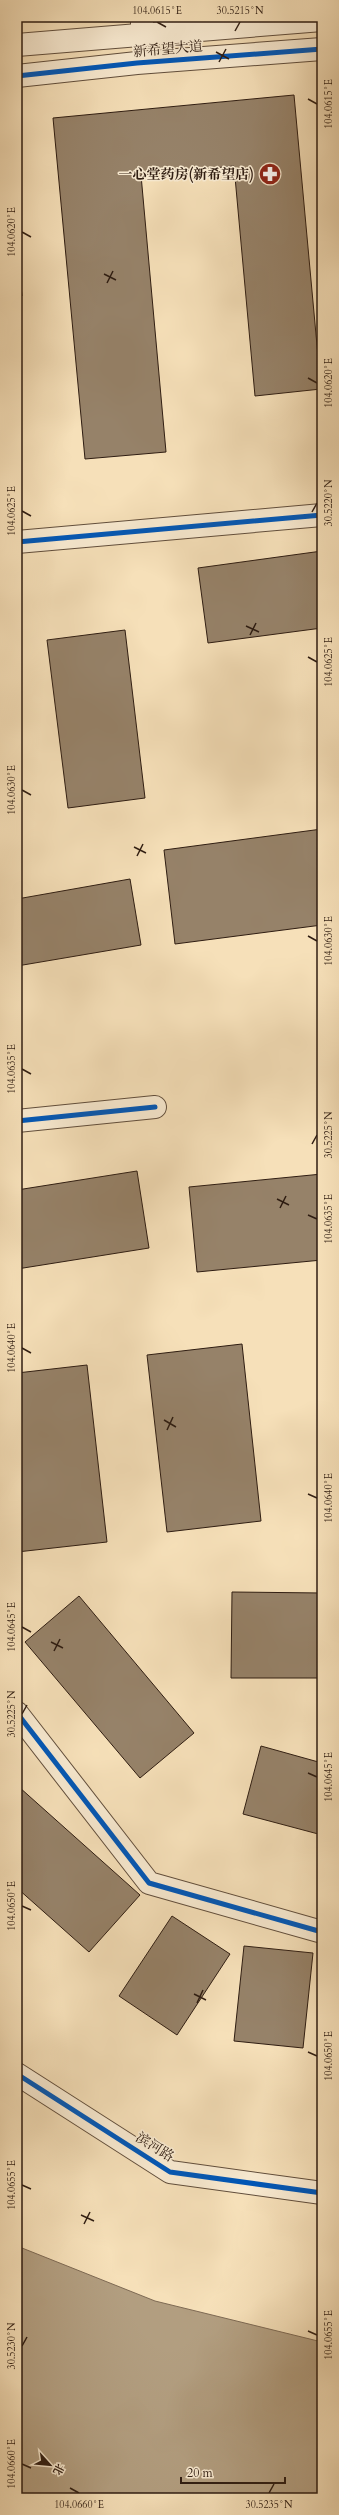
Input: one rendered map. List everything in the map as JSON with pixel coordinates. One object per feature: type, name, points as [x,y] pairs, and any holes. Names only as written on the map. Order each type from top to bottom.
[{"type":"street","points":[[17,45],[142,27],[322,20]]},
{"type":"street","name":"新希望大道","points":[[17,76],[137,63],[322,49]]},
{"type":"street","points":[[17,542],[322,516]]},
{"type":"street","points":[[17,1121],[155,1107]]},
{"type":"street","points":[[17,1713],[149,1883],[322,1932]]},
{"type":"street","name":"滨河路","points":[[17,2074],[170,2172],[322,2193]]},
{"type":"shaded area","points":[[17,2246],[155,2301],[322,2342],[322,2498],[17,2498]]},
{"type":"building","points":[[294,95],[321,389],[255,396],[234,166],[141,175],[166,452],[85,459],[53,118]]},
{"type":"building","points":[[17,245],[22,296],[17,297]]},
{"type":"building","points":[[322,551],[322,628],[208,643],[198,568]]},
{"type":"building","points":[[125,630],[145,798],[68,808],[47,640]]},
{"type":"building","points":[[322,829],[322,925],[175,944],[164,850]]},
{"type":"building","points":[[130,879],[141,945],[17,966],[17,899]]},
{"type":"building","points":[[137,1171],[149,1248],[17,1269],[17,1190]]},
{"type":"building","points":[[322,1174],[322,1260],[197,1272],[189,1187]]},
{"type":"building","points":[[242,1344],[261,1521],[167,1532],[147,1355]]},
{"type":"building","points":[[87,1365],[107,1542],[17,1552],[17,1373]]},
{"type":"building","points":[[232,1592],[322,1593],[322,1678],[231,1678]]},
{"type":"building","points":[[79,1596],[194,1733],[140,1778],[25,1642]]},
{"type":"building","points":[[261,1746],[322,1763],[322,1835],[243,1814]]},
{"type":"building","points":[[19,1787],[140,1895],[89,1952],[17,1888],[17,1790]]},
{"type":"building","points":[[172,1916],[230,1954],[177,2035],[119,1996]]},
{"type":"building","points":[[244,1946],[313,1953],[303,2048],[234,2041]]},
{"type":"cycle path","points":[[17,76],[137,63],[322,49]]},
{"type":"cycle path","points":[[17,542],[322,515]]},
{"type":"cycle path","points":[[17,1121],[155,1107]]},
{"type":"cycle path","points":[[17,1713],[149,1883],[322,1932]]},
{"type":"cycle path","points":[[17,2074],[170,2172],[322,2193]]},
{"type":"place","name":"一心堂药房(新希望店)","points":[[270,174]]}]
